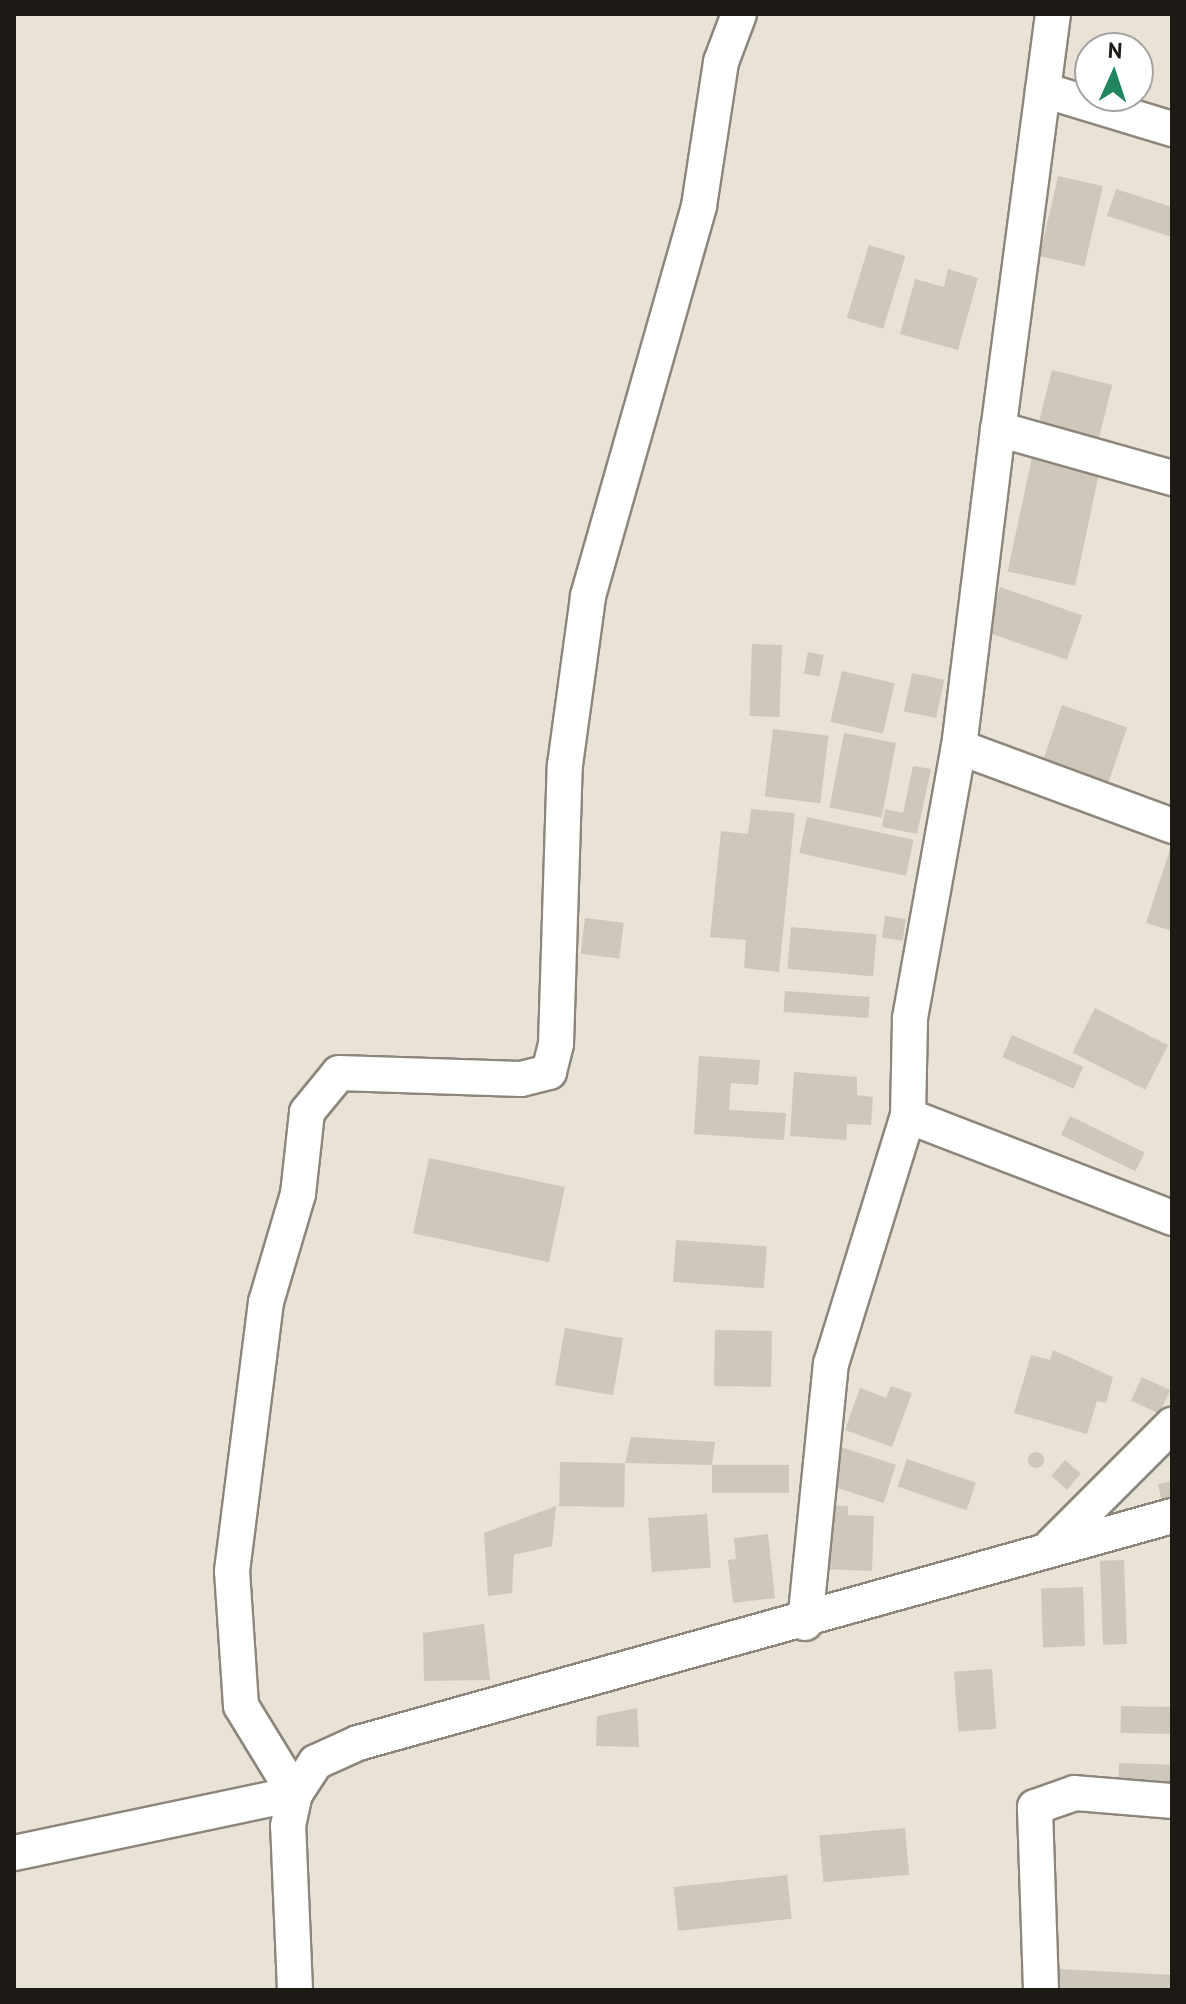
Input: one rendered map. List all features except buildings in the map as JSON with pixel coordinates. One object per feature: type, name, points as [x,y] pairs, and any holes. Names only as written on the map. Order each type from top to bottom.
[{"type":"street","points":[[295,1794],[241,1706],[232,1571],[266,1302],[298,1194],[307,1112],[339,1073],[521,1079],[549,1072],[556,1044],[565,765],[588,596],[699,206],[721,62],[739,14]]},
{"type":"street","points":[[805,1623],[831,1364],[908,1116],[910,1018],[959,747],[1053,14]]},
{"type":"street","points":[[1043,90],[1172,129]]},
{"type":"street","points":[[998,429],[1172,478]]},
{"type":"street","points":[[959,747],[1172,826]]},
{"type":"street","points":[[908,1116],[1172,1218]]},
{"type":"street","points":[[1052,1545],[1172,1425]]},
{"type":"street","points":[[295,1990],[288,1826],[295,1794],[316,1762],[358,1743],[805,1623],[1052,1545],[1172,1516]]},
{"type":"street","points":[[1041,1990],[1035,1807],[1075,1793],[1172,1801]]},
{"type":"street","points":[[14,1853],[295,1794]]}]
